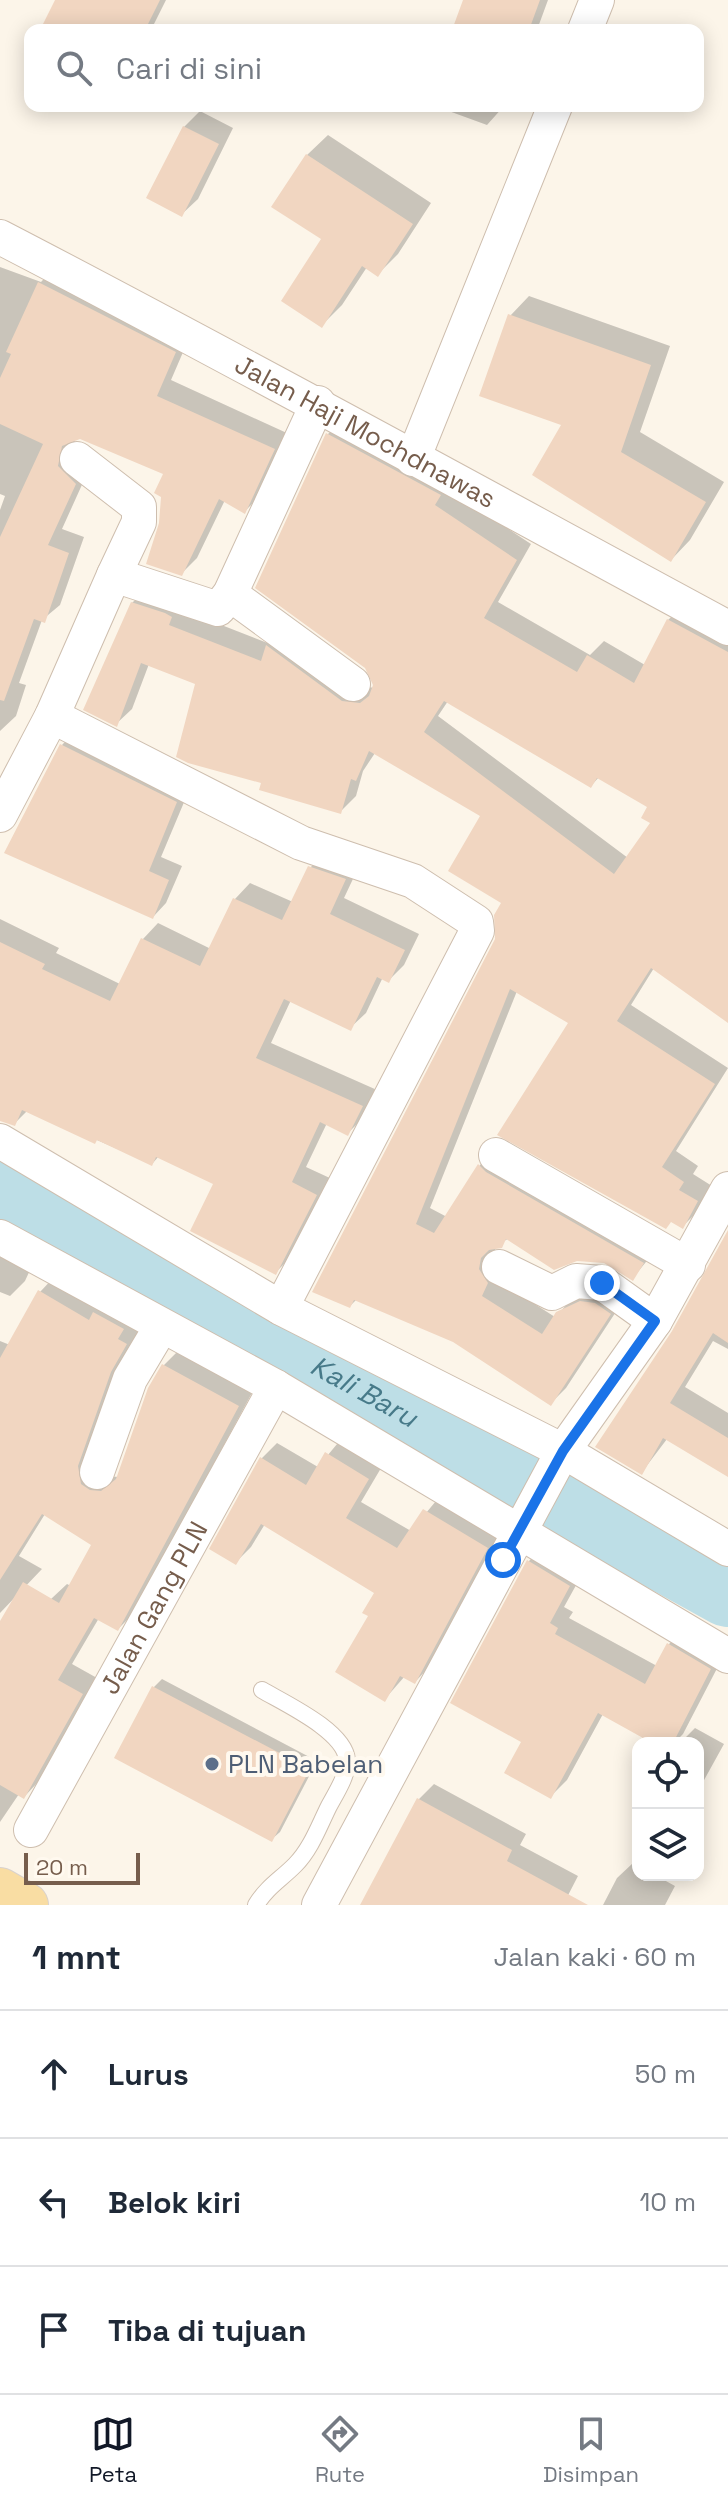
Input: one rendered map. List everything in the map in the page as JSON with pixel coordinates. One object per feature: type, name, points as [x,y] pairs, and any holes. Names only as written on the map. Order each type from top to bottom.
[{"type":"main road","points":[[0,1890],[26,1905]]},
{"type":"street","points":[[587,24],[597,0]]},
{"type":"street","points":[[413,459],[553,112]]},
{"type":"street","name":"Jalan Haji Mochdnawas","points":[[0,237],[318,403],[413,459],[728,628]]},
{"type":"street","points":[[114,575],[218,609],[230,594],[318,403]]},
{"type":"street","points":[[0,815],[52,716],[139,522],[139,507],[77,459]]},
{"type":"street","points":[[230,594],[353,684]]},
{"type":"street","points":[[52,716],[301,843],[413,881],[471,917],[478,927],[281,1308]]},
{"type":"street","points":[[0,1141],[281,1308],[556,1464],[728,1549]]},
{"type":"street","points":[[496,1155],[688,1265]]},
{"type":"street","points":[[319,1905],[525,1518],[556,1464],[655,1321],[728,1189]]},
{"type":"street","points":[[0,1237],[161,1327],[525,1518],[728,1656]]},
{"type":"street","points":[[499,1267],[552,1293],[576,1281],[602,1283],[655,1321]]},
{"type":"street","points":[[97,1472],[130,1379],[161,1327]]},
{"type":"street","name":"Jalan Gang PLN","points":[[31,1830],[276,1387]]},
{"type":"lane","points":[[256,1905],[268,1886],[294,1866],[310,1845],[342,1780],[347,1761],[343,1746],[317,1723],[262,1690]]},
{"type":"building","points":[[55,0],[160,0],[148,24],[43,24]]},
{"type":"building","points":[[463,0],[540,0],[531,24],[454,24]]},
{"type":"building","points":[[183,126],[219,144],[182,217],[146,198]]},
{"type":"building","points":[[306,154],[413,224],[378,277],[362,266],[322,328],[281,301],[321,239],[271,207]]},
{"type":"building","points":[[38,282],[176,352],[157,396],[275,449],[245,514],[219,499],[182,576],[146,564],[159,523],[161,497],[154,493],[163,474],[80,439],[62,446],[58,466],[76,484],[48,545],[69,553],[45,623],[34,619],[4,701],[0,700],[0,537],[43,444],[0,424],[0,378],[11,354],[6,352]]},
{"type":"building","points":[[508,314],[651,365],[621,452],[706,502],[671,562],[532,475],[561,425],[479,396]]},
{"type":"building","points":[[326,433],[441,495],[435,505],[517,560],[484,618],[577,672],[587,655],[634,683],[667,619],[728,652],[728,1023],[651,968],[617,1021],[715,1084],[662,1167],[684,1182],[679,1190],[698,1201],[683,1229],[671,1222],[666,1229],[497,1135],[568,1023],[510,989],[416,1224],[434,1233],[478,1164],[486,1172],[644,1263],[633,1281],[604,1263],[577,1261],[554,1270],[506,1239],[502,1248],[489,1250],[481,1258],[479,1269],[488,1283],[482,1296],[542,1334],[556,1312],[580,1301],[595,1303],[611,1314],[551,1406],[453,1342],[354,1300],[350,1308],[312,1292],[495,939],[494,915],[501,903],[448,871],[480,816],[369,751],[356,781],[351,779],[341,814],[259,790],[261,783],[188,763],[176,757],[195,684],[141,663],[117,727],[83,710],[131,602],[172,617],[169,625],[261,661],[266,645],[342,701],[360,703],[369,696],[373,685],[365,668],[255,588]],"holes":[[[444,701],[591,788],[597,778],[647,807],[641,818],[650,823],[614,874],[424,732]]]},
{"type":"building","points":[[60,744],[177,802],[149,871],[169,880],[153,919],[4,853]]},
{"type":"building","points":[[308,866],[346,879],[330,914],[405,950],[389,983],[377,977],[351,1031],[284,999],[256,1058],[363,1106],[348,1136],[320,1122],[292,1182],[317,1195],[276,1275],[190,1231],[213,1184],[156,1157],[152,1166],[97,1140],[95,1144],[22,1110],[15,1126],[0,1121],[0,942],[45,964],[42,969],[110,1001],[141,938],[200,966],[233,898],[282,920]]},
{"type":"building","points":[[728,1230],[728,1343],[713,1333],[670,1403],[728,1438],[728,1477],[663,1438],[642,1475],[595,1447],[672,1331]]},
{"type":"building","points":[[38,1290],[89,1320],[93,1312],[124,1329],[118,1339],[127,1344],[111,1372],[78,1466],[81,1484],[90,1490],[101,1491],[116,1479],[148,1388],[162,1364],[239,1406],[118,1631],[94,1618],[58,1680],[83,1694],[24,1799],[0,1785],[0,1621],[23,1582],[59,1603],[91,1545],[42,1514],[0,1580],[0,1358]]},
{"type":"building","points":[[325,1452],[369,1479],[346,1518],[397,1548],[423,1509],[488,1548],[415,1684],[400,1676],[385,1702],[335,1672],[368,1616],[362,1613],[374,1593],[261,1524],[236,1565],[209,1549],[260,1457],[306,1485]]},
{"type":"building","points":[[527,1560],[570,1586],[550,1623],[558,1628],[555,1634],[645,1684],[667,1643],[711,1669],[676,1737],[641,1737],[598,1713],[551,1799],[504,1773],[521,1742],[450,1703]]},
{"type":"building","name":"PLN Babelan","points":[[152,1686],[310,1769],[272,1842],[114,1758]]},
{"type":"building","points":[[417,1798],[512,1850],[507,1861],[588,1905],[360,1905]]},
{"type":"waterway","name":"Kali Baru","points":[[0,1190],[728,1592]]},
{"type":"place","name":"PLN Babelan","points":[[212,1764]]},
{"type":"route","points":[[503,1560],[563,1451],[655,1321],[602,1283]]}]
